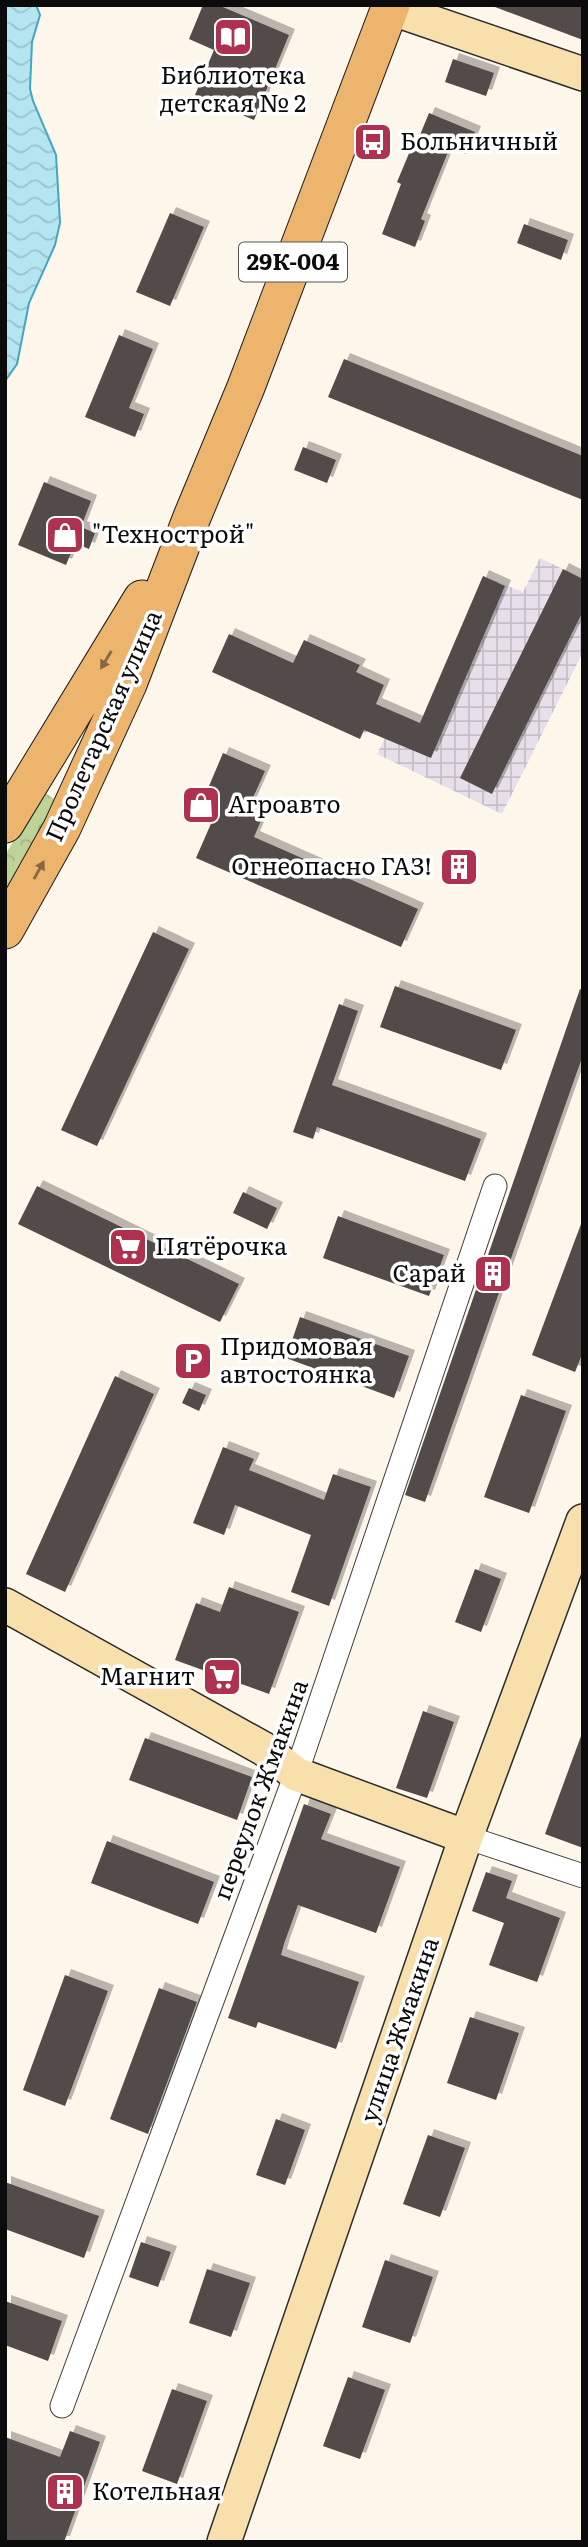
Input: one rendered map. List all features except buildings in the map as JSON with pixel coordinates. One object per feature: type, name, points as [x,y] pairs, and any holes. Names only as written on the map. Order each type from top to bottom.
[{"type":"main road","name":"Пролетарская улица","points":[[5,930],[62,828],[128,684],[192,517],[246,387],[391,7]]},
{"type":"main road","name":"Пролетарская улица","points":[[5,824],[192,517]]},
{"type":"main road","points":[[41,766],[80,790]]},
{"type":"street","points":[[391,7],[583,74]]},
{"type":"street","name":"переулок Жмакина","points":[[62,2406],[296,1774],[495,1186]]},
{"type":"street","name":"улица Жмакина","points":[[224,2542],[466,1837],[583,1521]]},
{"type":"street","points":[[5,1605],[264,1749],[296,1774],[583,1877]]},
{"type":"shaded area","points":[[540,558],[583,579],[583,652],[502,814],[377,754],[385,738],[420,723],[483,576],[523,592]]},
{"type":"green space","points":[[43,792],[60,802],[5,898],[5,855]]},
{"type":"water","points":[[5,5],[36,5],[40,15],[32,42],[30,89],[56,155],[60,223],[55,245],[29,303],[17,364],[5,381]]},
{"type":"place","name":"Библиотека детская № 2","points":[[233,37]]},
{"type":"place","name":"Больничный","points":[[373,142]]},
{"type":"place","name":"\"Технострой\"","points":[[65,535]]},
{"type":"place","name":"Агроавто","points":[[201,805]]},
{"type":"place","name":"Огнеопасно ГАЗ!","points":[[459,867]]},
{"type":"place","name":"Пятёрочка","points":[[128,1247]]},
{"type":"place","name":"Сарай","points":[[493,1274]]},
{"type":"place","name":"Придомовая автостоянка","points":[[193,1361]]},
{"type":"place","name":"Магнит","points":[[222,1677]]},
{"type":"place","name":"Котельная","points":[[65,2492]]}]
